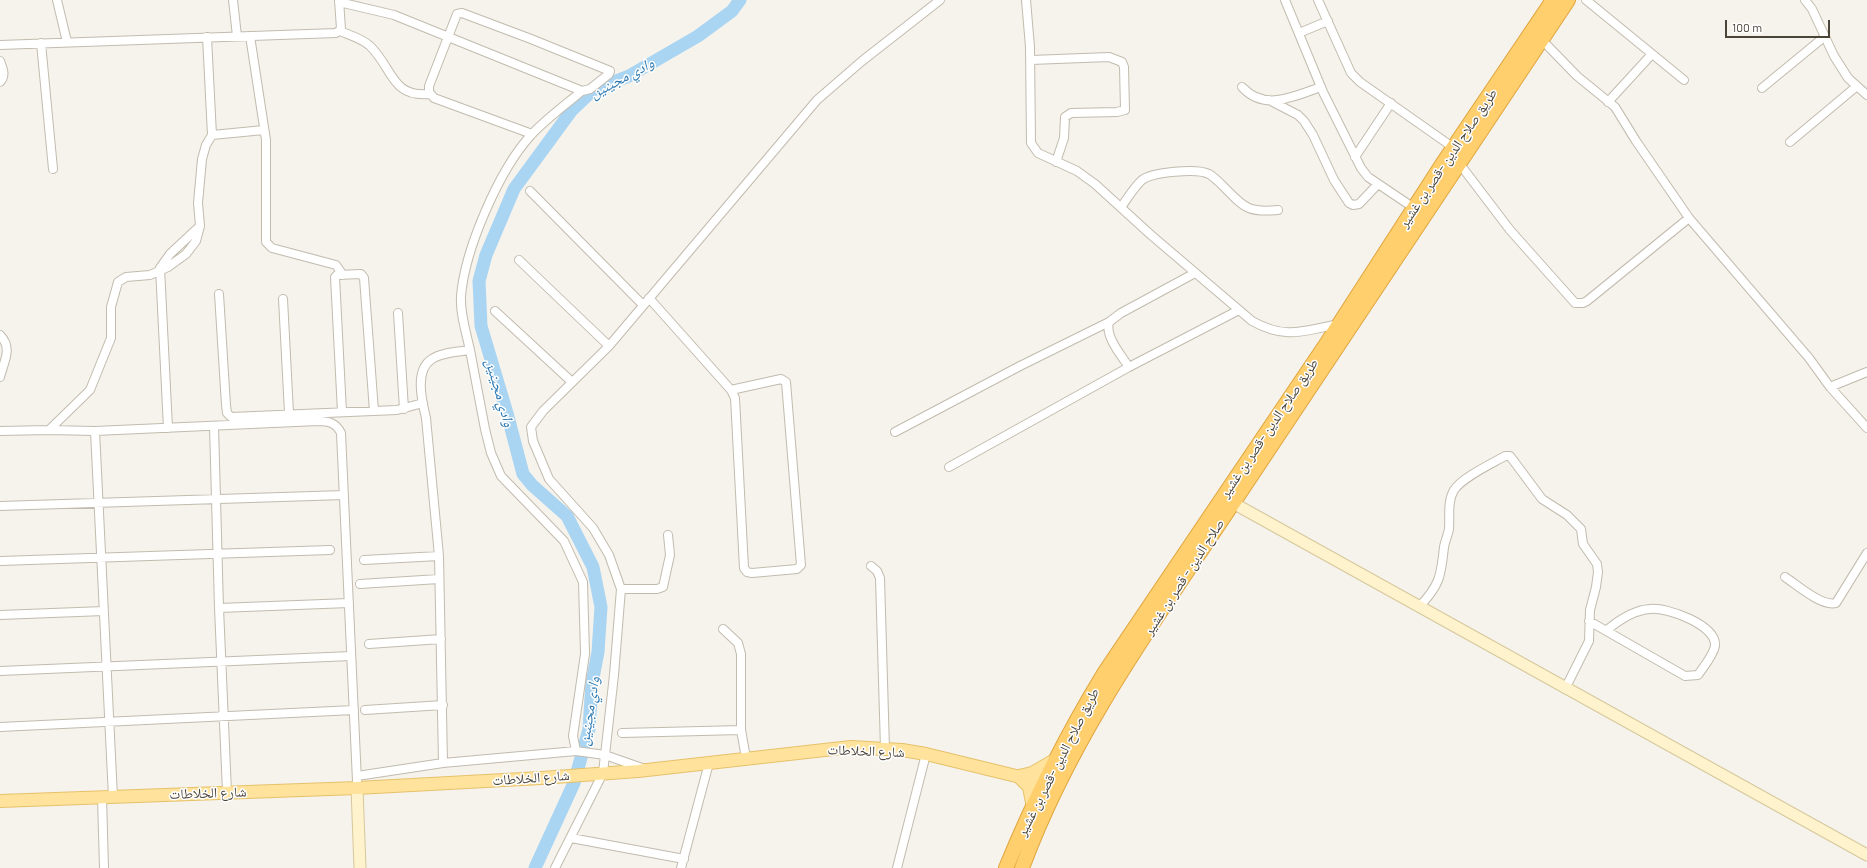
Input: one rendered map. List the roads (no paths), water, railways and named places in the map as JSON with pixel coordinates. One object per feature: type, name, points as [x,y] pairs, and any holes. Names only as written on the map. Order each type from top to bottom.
[{"type":"highway","name":"طريق صلاح الدين -قصر بن غشير","points":[[1006,868],[1032,808],[1051,784],[1058,758],[1083,721],[1118,651],[1339,324],[1414,208],[1553,0]]},
{"type":"highway","name":"صلاح الدين - قصر بن غشير","points":[[1022,868],[1051,784],[1083,721],[1233,503],[1568,0]]},
{"type":"main road","points":[[1233,503],[1564,689],[1867,855]]},
{"type":"main road","name":"شارع الخلاطات","points":[[0,801],[227,792],[357,782],[550,777],[647,770],[851,747],[926,754],[1051,784]]},
{"type":"main road","points":[[1018,776],[1032,773],[1058,758]]},
{"type":"main road","points":[[1018,776],[1029,787],[1032,808]]},
{"type":"main road","points":[[357,782],[360,868]]},
{"type":"street","points":[[57,0],[67,42]]},
{"type":"street","points":[[233,0],[237,36]]},
{"type":"street","points":[[555,868],[603,773],[614,675],[621,589],[609,555],[593,528],[549,479],[531,432],[533,422],[609,346],[817,100],[851,69],[940,0]]},
{"type":"street","points":[[1026,0],[1031,60],[1030,143],[1038,153],[1083,175],[1194,273],[1252,321],[1279,333],[1291,333],[1339,324]]},
{"type":"street","points":[[1285,0],[1322,87],[1355,157],[1368,177],[1414,208]]},
{"type":"street","points":[[1318,0],[1351,73],[1360,82],[1454,148]]},
{"type":"street","points":[[1586,0],[1684,80]]},
{"type":"street","points":[[1805,0],[1812,9],[1824,37],[1848,78],[1866,92]]},
{"type":"street","points":[[340,31],[339,1],[394,15],[582,91]]},
{"type":"street","points":[[532,134],[434,98],[430,94],[429,86],[457,14],[462,13],[610,71],[609,74],[590,89],[582,91],[532,134],[508,166],[483,220],[468,262],[461,296],[461,312],[470,350],[484,429],[491,453],[501,476],[564,541],[583,582],[584,654],[572,736],[576,751]]},
{"type":"street","points":[[1299,33],[1328,21]]},
{"type":"street","points":[[0,45],[336,33],[340,31],[369,44],[402,89],[414,94],[430,94]]},
{"type":"street","points":[[250,36],[267,157],[266,238],[268,246],[336,266],[343,275]]},
{"type":"street","points":[[49,430],[90,390],[111,338],[111,307],[118,282],[126,277],[150,275],[168,268],[192,248],[196,241],[200,226],[198,203],[202,159],[206,145],[212,135],[207,37]]},
{"type":"street","points":[[1762,88],[1824,37]]},
{"type":"street","points":[[1542,40],[1577,76],[1615,107],[1636,141],[1689,218],[1809,358],[1830,387],[1867,428]]},
{"type":"street","points":[[42,43],[53,169]]},
{"type":"street","points":[[1608,102],[1652,54]]},
{"type":"street","points":[[1031,60],[1109,57],[1122,62],[1124,67],[1125,110],[1117,112],[1071,113],[1065,117],[1064,138],[1056,162]]},
{"type":"street","points":[[0,61],[4,73],[0,82]]},
{"type":"street","points":[[1790,142],[1857,86]]},
{"type":"street","points":[[1242,87],[1257,100],[1269,100],[1289,98],[1322,87]]},
{"type":"street","points":[[1269,100],[1298,115],[1304,121],[1313,135],[1334,180],[1350,203],[1353,205],[1359,204],[1378,184]]},
{"type":"street","points":[[1355,157],[1391,103]]},
{"type":"street","points":[[212,135],[264,130]]},
{"type":"street","points":[[1459,163],[1510,230],[1575,303],[1583,303],[1587,301],[1689,218]]},
{"type":"street","points":[[1121,207],[1144,179],[1157,175],[1193,170],[1208,174],[1215,178],[1248,208],[1256,211],[1278,210]]},
{"type":"street","points":[[530,191],[643,305]]},
{"type":"street","points":[[519,260],[609,346]]},
{"type":"street","points":[[160,271],[168,428]]},
{"type":"street","points":[[894,432],[1020,366],[1109,322],[1122,313],[1194,273]]},
{"type":"street","points":[[342,412],[337,275],[361,274],[364,278],[374,410]]},
{"type":"street","points":[[219,294],[227,413],[234,417],[289,413],[404,409],[423,403]]},
{"type":"street","points":[[649,298],[730,390],[735,401],[744,568],[747,572],[752,573],[797,569],[801,565],[786,382],[781,379],[730,390]]},
{"type":"street","points":[[282,299],[289,413]]},
{"type":"street","points":[[949,467],[1129,367],[1239,310]]},
{"type":"street","points":[[495,311],[572,382]]},
{"type":"street","points":[[398,313],[404,409]]},
{"type":"street","points":[[1109,322],[1107,327],[1114,345],[1129,367]]},
{"type":"street","points":[[0,335],[6,341],[8,348],[0,377]]},
{"type":"street","points":[[443,763],[439,556],[433,480],[423,403],[422,376],[426,364],[439,356],[470,350]]},
{"type":"street","points":[[1830,387],[1867,372]]},
{"type":"street","points":[[0,431],[95,431],[318,421],[334,424],[341,433],[357,782],[443,763],[576,751],[605,755],[647,770]]},
{"type":"street","points":[[214,426],[217,498],[217,553],[227,792]]},
{"type":"street","points":[[95,431],[100,502],[109,722],[104,868]]},
{"type":"street","points":[[1419,607],[1431,595],[1442,571],[1445,542],[1449,530],[1449,512],[1454,490],[1469,478],[1494,462],[1505,456],[1510,456],[1542,499],[1568,515],[1581,529],[1583,544],[1597,564],[1598,572],[1590,610],[1589,641],[1564,689]]},
{"type":"street","points":[[0,506],[344,495]]},
{"type":"street","points":[[621,589],[657,589],[663,587],[670,555],[668,536]]},
{"type":"street","points":[[0,561],[330,550]]},
{"type":"street","points":[[1785,577],[1818,599],[1828,603],[1836,603],[1867,553]]},
{"type":"street","points":[[364,560],[439,556]]},
{"type":"street","points":[[871,566],[877,571],[880,578],[885,749]]},
{"type":"street","points":[[360,584],[439,579]]},
{"type":"street","points":[[219,608],[349,603]]},
{"type":"street","points":[[1589,621],[1685,676],[1698,675],[1710,657],[1715,646],[1711,633],[1699,624],[1671,611],[1659,608],[1638,612],[1619,620],[1607,630]]},
{"type":"street","points":[[0,615],[104,611]]},
{"type":"street","points":[[723,629],[738,642],[741,654],[741,730],[746,758]]},
{"type":"street","points":[[369,644],[441,639]]},
{"type":"street","points":[[0,671],[352,656]]},
{"type":"street","points":[[366,710],[443,705]]},
{"type":"street","points":[[0,727],[354,710]]},
{"type":"street","points":[[622,733],[741,730]]},
{"type":"street","points":[[897,868],[926,754]]},
{"type":"street","points":[[681,868],[709,763]]},
{"type":"street","points":[[571,838],[684,859]]},
{"type":"waterway","name":"وادي مجينين","points":[[535,868],[574,783],[589,729],[592,683],[598,652],[601,607],[593,567],[567,516],[532,485],[523,474],[507,413],[481,326],[479,281],[486,255],[514,189],[572,110],[593,90],[629,76],[698,36],[732,11],[740,0]]}]
